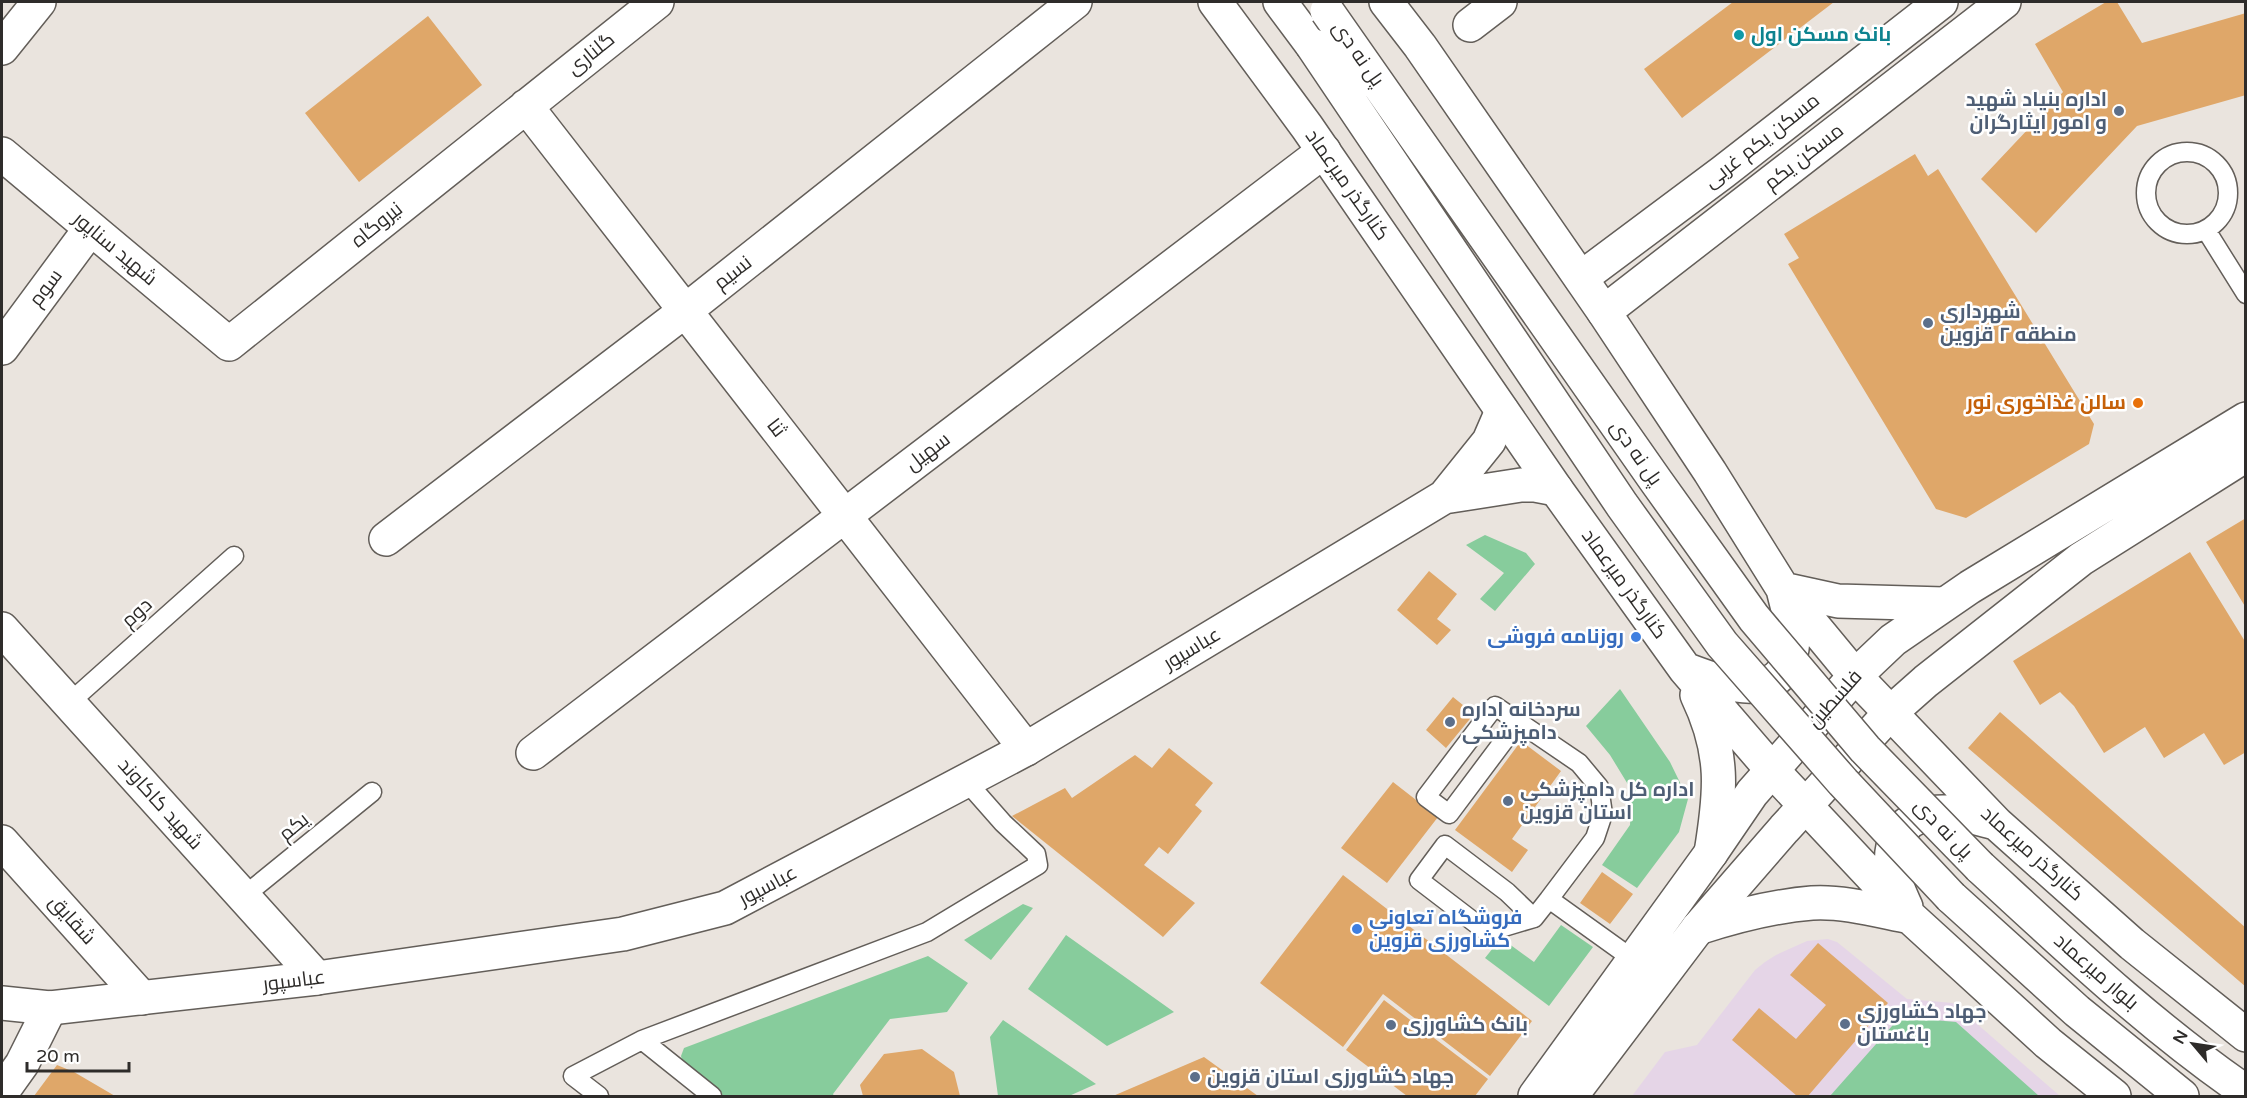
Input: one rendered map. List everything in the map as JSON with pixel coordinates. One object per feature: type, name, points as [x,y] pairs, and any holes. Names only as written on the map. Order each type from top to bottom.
[{"type":"main road","points":[[2,48],[39,2]]},
{"type":"main road","name":"گلناری","points":[[526,106],[657,2]]},
{"type":"main road","name":"نسیم","points":[[386,539],[685,311],[1075,2]]},
{"type":"main road","name":"کنارگذر میرعماد","points":[[1215,2],[1324,151],[1556,489],[1685,669],[1805,806],[1910,917],[2048,1043],[2114,1096]]},
{"type":"main road","name":"پل نه دی","points":[[1280,2],[1312,45],[1622,505],[1722,644],[1843,782],[1951,897]]},
{"type":"main road","name":"کنارگذر میرعماد","points":[[1386,2],[1420,46],[1604,312],[1710,472],[1783,589],[1855,676],[1995,823],[2132,944],[2246,1035]]},
{"type":"main road","points":[[1470,25],[1500,2]]},
{"type":"main road","name":"مسکن یکم غربی","points":[[1581,278],[1724,172],[1941,2]]},
{"type":"main road","name":"مسکن یکم","points":[[1604,312],[2004,2]]},
{"type":"main road","name":"پل نه دی","points":[[1324,6],[1656,482],[1754,618],[1865,749],[1980,867]]},
{"type":"main road","name":"ثنا","points":[[526,106],[1026,749]]},
{"type":"main road","name":"نیروگاه","points":[[229,344],[526,106]]},
{"type":"main road","name":"سهیل","points":[[533,753],[1324,151]]},
{"type":"main road","name":"شهید سناپور","points":[[2,154],[229,344]]},
{"type":"main road","points":[[1724,172],[1747,201]]},
{"type":"main road","name":"سوم","points":[[2,348],[90,228]]},
{"type":"main road","points":[[1444,497],[1489,441],[1502,411]]},
{"type":"main road","name":"فلسطین","points":[[1535,1096],[1752,793],[1855,676],[1893,640],[1944,604],[2246,419]]},
{"type":"main road","points":[[1571,1096],[1698,928],[1891,712],[1926,681],[2081,559],[2246,455]]},
{"type":"main road","points":[[1444,497],[1521,485],[1535,484],[1556,489]]},
{"type":"main road","name":"عباسپور","points":[[2,1003],[50,1008],[317,978],[623,934],[726,908],[1026,749],[1444,497]]},
{"type":"main road","points":[[1685,669],[1735,687],[1750,687],[1770,682],[1782,674],[1792,649],[1791,624],[1783,589],[1838,601],[1944,604]]},
{"type":"main road","name":"شهید کاکاوند","points":[[2,629],[317,978]]},
{"type":"main road","points":[[1685,669],[1706,712],[1719,770],[1718,806],[1711,853]]},
{"type":"main road","points":[[1910,917],[1893,872],[1891,856],[1898,832],[1907,822],[1918,816],[1943,812],[1995,823]]},
{"type":"main road","name":"شقایق","points":[[2,842],[142,998]]},
{"type":"main road","name":"بلوار میرعماد","points":[[1980,867],[2104,980],[2175,1039],[2246,1092]]},
{"type":"main road","name":"بلوار میرعماد","points":[[1951,897],[2077,1011],[2182,1096]]},
{"type":"main road","points":[[1698,928],[1740,915],[1814,903],[1861,908],[1910,917]]},
{"type":"main road","points":[[2,1092],[22,1064],[50,1008]]},
{"type":"lane","points":[[2189,152],[2213,161],[2221,170],[2227,182],[2228,195],[2225,209],[2217,221],[2206,230],[2192,234],[2178,234],[2165,229],[2154,219],[2147,206],[2145,192],[2155,167],[2165,158],[2177,153],[2189,152]]},
{"type":"lane","points":[[2206,230],[2246,294]]},
{"type":"lane","name":"دوم","points":[[69,703],[234,556]]},
{"type":"lane","points":[[1518,722],[1449,814],[1426,797],[1495,706],[1579,764],[1599,787],[1603,814],[1595,837],[1534,918],[1487,932],[1419,880],[1445,845],[1507,892],[1534,918]]},
{"type":"lane","points":[[599,1096],[573,1076],[642,1040],[927,932],[1038,865],[1036,854],[1003,823],[966,781]]},
{"type":"lane","name":"یکم","points":[[244,896],[372,792]]},
{"type":"lane","points":[[1549,899],[1634,960]]},
{"type":"lane","points":[[642,1040],[712,1096]]},
{"type":"shaded area","name":"جهاد کشاورزی باغستان","points":[[1828,939],[1837,942],[1907,999],[1953,1003],[2060,1096],[1632,1096],[1665,1052],[1697,1045],[1755,970],[1776,955],[1807,941]]},
{"type":"green space","points":[[1485,535],[1526,553],[1535,564],[1495,611],[1480,599],[1504,573],[1466,545]]},
{"type":"green space","points":[[1620,689],[1670,762],[1688,799],[1679,832],[1637,888],[1602,865],[1630,825],[1632,791],[1610,755],[1586,726]]},
{"type":"green space","points":[[1023,904],[1033,908],[991,960],[964,940]]},
{"type":"green space","points":[[1561,925],[1593,947],[1549,1006],[1485,958],[1501,938],[1534,962]]},
{"type":"green space","points":[[1066,935],[1174,1012],[1107,1046],[1028,989]]},
{"type":"green space","points":[[928,956],[968,983],[947,1012],[890,1019],[833,1094],[834,1096],[724,1096],[683,1064],[681,1056],[684,1048]]},
{"type":"green space","points":[[1900,1017],[1956,1022],[2039,1096],[1830,1096]]},
{"type":"green space","points":[[1003,1020],[1096,1084],[1069,1096],[998,1096],[990,1037]]},
{"type":"building","name":"بانک مسکن اول","points":[[1733,2],[1834,2],[1682,118],[1644,69]]},
{"type":"building","name":"اداره بنیاد شهید و امور ایثارگران","points":[[2106,2],[2117,2],[2142,43],[2246,13],[2246,95],[2137,126],[2036,233],[1981,179],[2063,92],[2035,44]]},
{"type":"building","points":[[428,16],[482,85],[359,182],[305,113]]},
{"type":"building","name":"شهرداری منطقه ۲ قزوین","points":[[1915,154],[1928,176],[1938,169],[2094,424],[2089,444],[1966,518],[1936,509],[1788,264],[1799,258],[1784,234]]},
{"type":"building","points":[[2246,518],[2246,608],[2206,542]]},
{"type":"building","points":[[2190,552],[2246,643],[2246,752],[2224,765],[2204,733],[2164,758],[2145,727],[2104,753],[2074,706],[2060,692],[2040,705],[2013,661]]},
{"type":"building","points":[[1429,571],[1457,594],[1437,619],[1451,630],[1437,645],[1397,610]]},
{"type":"building","name":"سردخانه اداره دامپزشکی","points":[[1453,697],[1474,714],[1446,748],[1426,730]]},
{"type":"building","points":[[2000,712],[2246,928],[2246,987],[1968,748]]},
{"type":"building","name":"اداره کل دامپزشکی استان قزوین","points":[[1521,741],[1561,771],[1512,839],[1528,850],[1512,872],[1455,830]]},
{"type":"building","points":[[1169,748],[1213,783],[1195,805],[1202,811],[1168,854],[1159,847],[1144,865],[1195,903],[1163,937],[1012,816],[1065,788],[1072,798],[1135,755],[1152,768]]},
{"type":"building","points":[[1393,782],[1438,817],[1387,883],[1341,848]]},
{"type":"building","points":[[1602,872],[1633,894],[1610,924],[1580,903]]},
{"type":"building","name":"فروشگاه تعاونی کشاورزی قزوین","points":[[1343,875],[1532,1021],[1490,1076],[1383,994],[1343,1047],[1260,983]]},
{"type":"building","points":[[1818,943],[1888,1003],[1808,1096],[1797,1096],[1732,1040],[1759,1008],[1796,1039],[1826,1005],[1790,975]]},
{"type":"building","name":"بانک کشاورزی","points":[[1384,1000],[1488,1079],[1475,1096],[1407,1096],[1346,1050]]},
{"type":"building","points":[[922,1049],[954,1072],[960,1096],[863,1096],[860,1085],[884,1054]]},
{"type":"building","name":"جهاد کشاورزی استان قزوین","points":[[1204,1057],[1258,1096],[1113,1096]]},
{"type":"building","points":[[57,1065],[74,1072],[115,1096],[34,1096]]},
{"type":"place","name":"بانک مسکن اول","points":[[1739,35]]},
{"type":"place","name":"اداره بنیاد شهید و امور ایثارگران","points":[[2119,111]]},
{"type":"place","name":"شهرداری منطقه ۲ قزوین","points":[[1928,323]]},
{"type":"place","name":"سالن غذاخوری نور","points":[[2138,403]]},
{"type":"place","name":"روزنامه فروشی","points":[[1636,637]]},
{"type":"place","name":"سردخانه اداره دامپزشکی","points":[[1450,722]]},
{"type":"place","name":"اداره کل دامپزشکی استان قزوین","points":[[1508,801]]},
{"type":"place","name":"فروشگاه تعاونی کشاورزی قزوین","points":[[1357,929]]},
{"type":"place","name":"جهاد کشاورزی باغستان","points":[[1845,1024]]},
{"type":"place","name":"بانک کشاورزی","points":[[1391,1025]]},
{"type":"place","name":"جهاد کشاورزی استان قزوین","points":[[1195,1077]]}]
